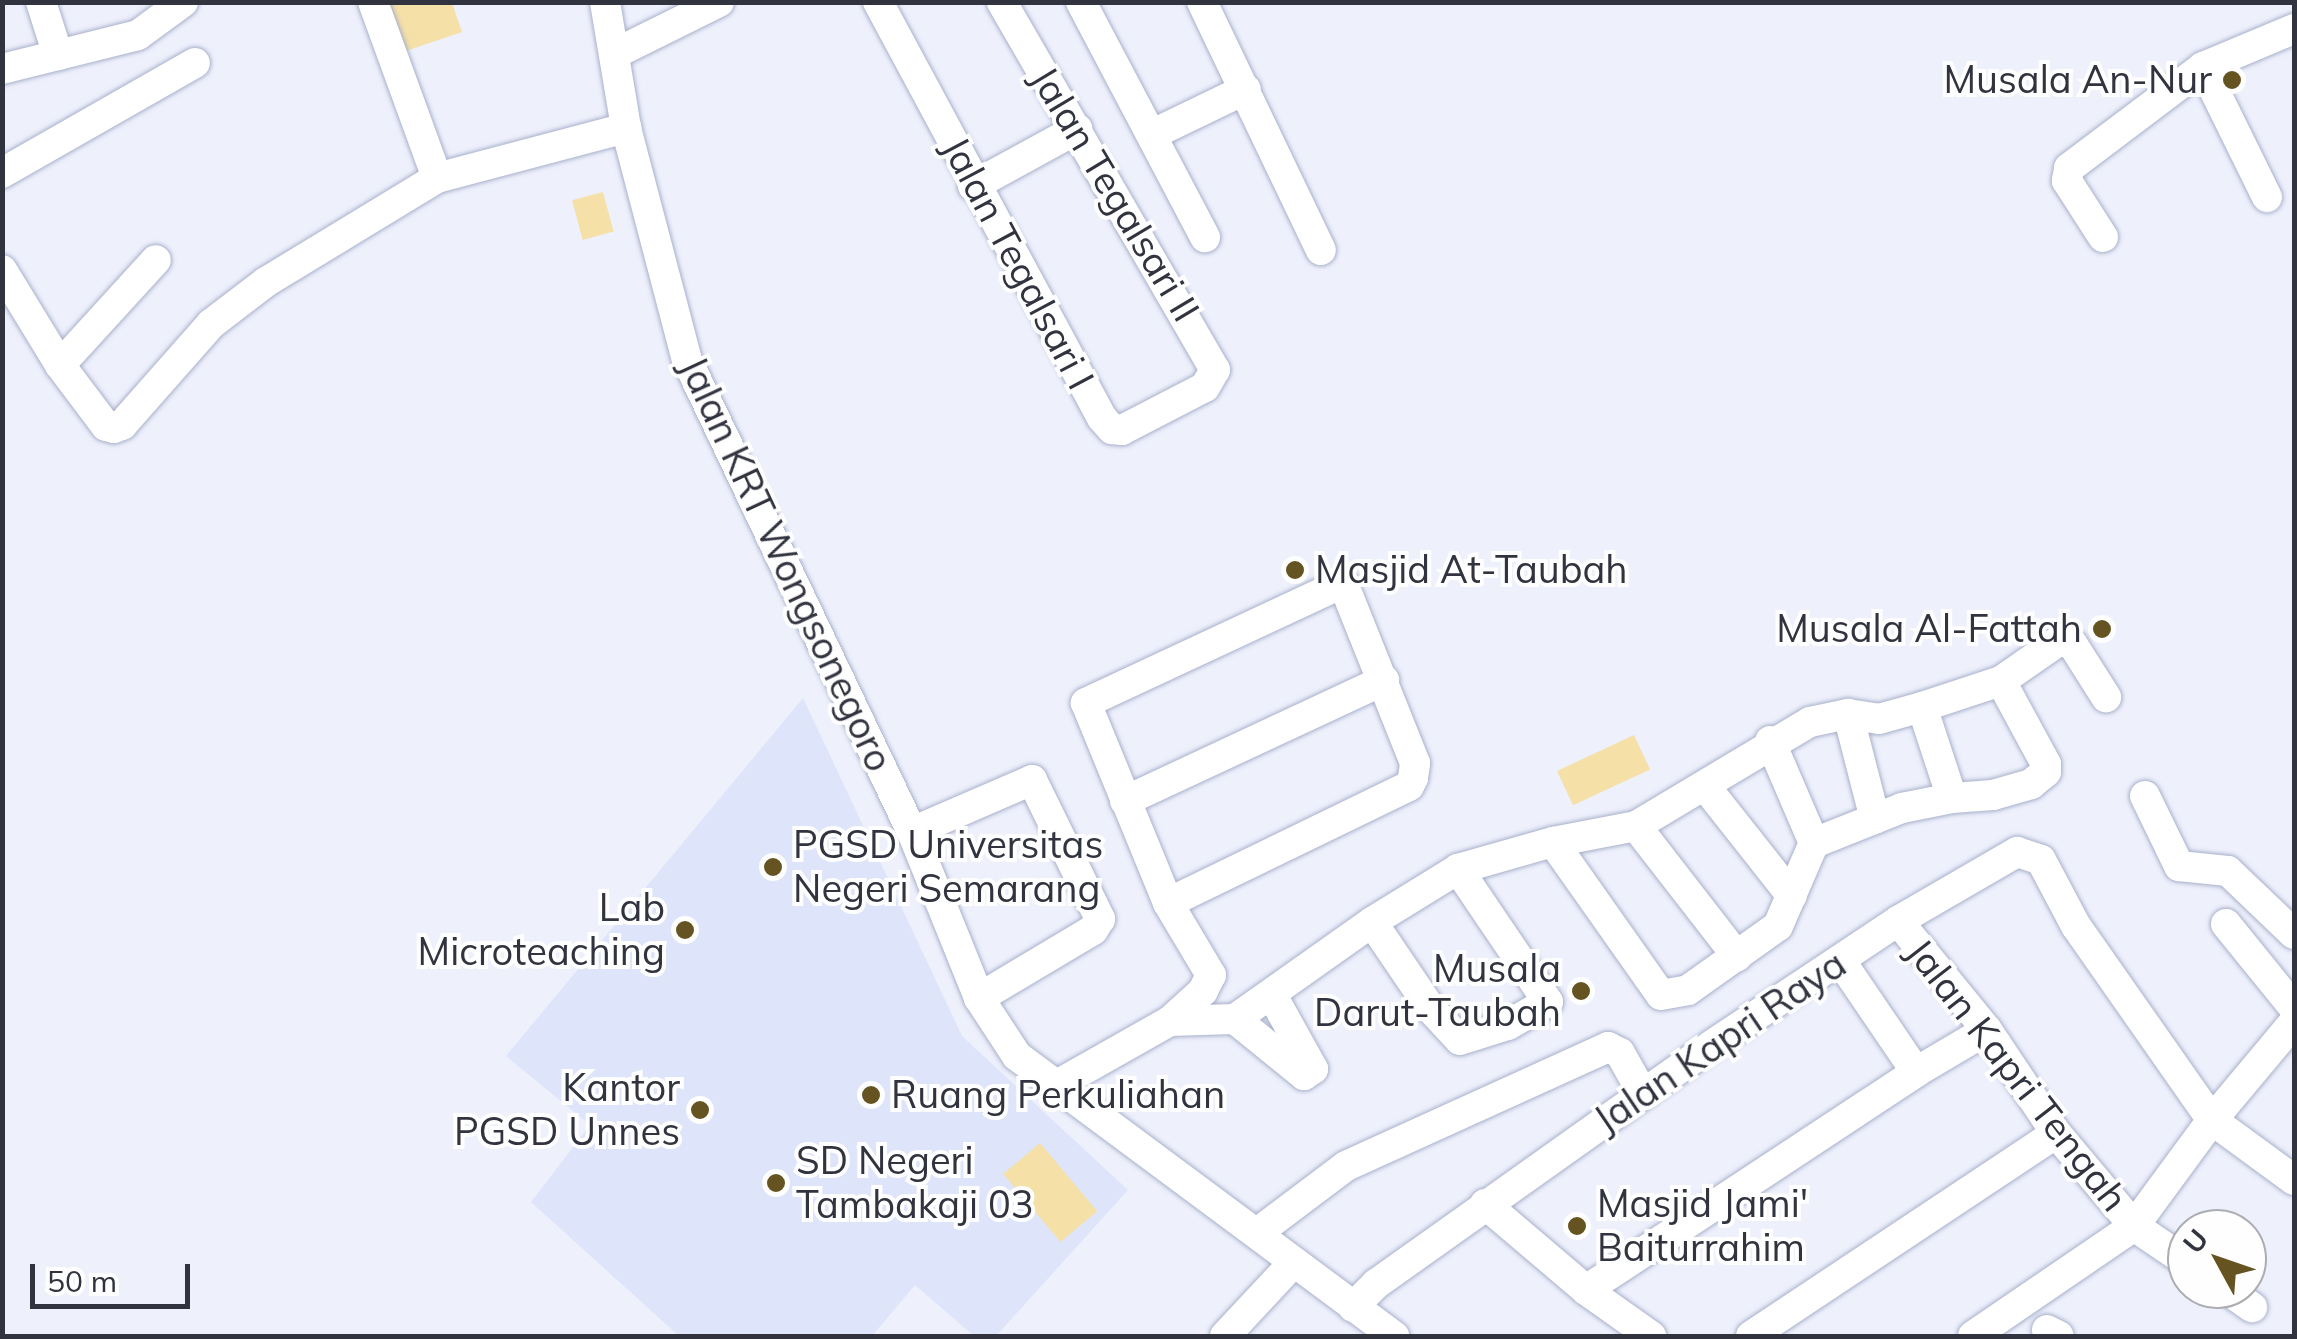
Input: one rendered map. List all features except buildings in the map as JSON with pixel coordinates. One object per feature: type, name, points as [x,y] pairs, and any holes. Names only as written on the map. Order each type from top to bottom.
[{"type":"street","points":[[41,2],[58,54]]},
{"type":"street","points":[[2,69],[138,35],[184,2]]},
{"type":"street","points":[[373,2],[437,178]]},
{"type":"street","name":"Jalan KRT Wongsonegoro","points":[[605,2],[626,128],[687,360],[912,832],[979,998],[1017,1056],[1394,1336]]},
{"type":"street","points":[[614,54],[719,2]]},
{"type":"street","name":"Jalan Tegalsari I","points":[[878,2],[974,186],[1112,430],[1122,430],[1205,387]]},
{"type":"street","name":"Jalan Tegalsari II","points":[[1002,2],[1203,343],[1215,370],[1205,387]]},
{"type":"street","points":[[1081,2],[1205,237]]},
{"type":"street","points":[[1202,2],[1321,250]]},
{"type":"street","points":[[2104,237],[2066,174],[2203,67],[2294,28]]},
{"type":"street","points":[[138,35],[153,85]]},
{"type":"street","points":[[2,173],[195,62]]},
{"type":"street","points":[[2203,67],[2267,198]]},
{"type":"street","points":[[1153,134],[1246,88]]},
{"type":"street","points":[[2,270],[60,365],[106,426],[122,426],[211,324],[266,282],[437,178],[626,128]]},
{"type":"street","points":[[974,186],[1077,130]]},
{"type":"street","points":[[60,365],[156,260]]},
{"type":"street","points":[[1055,1086],[1170,1021],[1203,991],[1211,975],[1168,902],[1088,699],[1343,583],[1414,763],[1409,786],[1168,902]]},
{"type":"street","points":[[1170,1021],[1235,1019],[1372,922],[1458,868],[1553,842],[1636,826],[1705,786],[1770,741],[1810,722],[1848,714],[1880,719],[1922,707],[2001,681],[2060,640],[2067,641],[2106,696]]},
{"type":"street","points":[[1125,800],[1384,680]]},
{"type":"street","points":[[1814,843],[1902,808],[1993,795],[2030,784],[2046,772],[2046,764],[2001,681]]},
{"type":"street","points":[[1922,707],[1952,798]]},
{"type":"street","points":[[1848,714],[1876,819]]},
{"type":"street","points":[[1553,842],[1636,983],[1661,995],[1688,990],[1778,926],[1814,843],[1770,741]]},
{"type":"street","points":[[912,832],[1032,780],[1100,919],[1094,930],[979,998]]},
{"type":"street","points":[[1705,786],[1792,896]]},
{"type":"street","points":[[2145,796],[2180,866],[2228,872],[2294,934]]},
{"type":"street","points":[[1636,826],[1737,956]]},
{"type":"street","name":"Jalan Kapri Raya","points":[[1352,1307],[1376,1284],[1643,1094],[1898,921],[2017,852],[2041,860],[2076,926],[2212,1120],[2294,1180]]},
{"type":"street","points":[[1372,922],[1431,1009],[1460,1040],[1508,1026],[1548,1002],[1458,868]]},
{"type":"street","name":"Jalan Kapri Tengah","points":[[1898,921],[1987,1030],[2056,1133],[2134,1226],[2167,1248]]},
{"type":"street","points":[[2226,924],[2294,1008]]},
{"type":"street","points":[[1840,960],[1916,1072]]},
{"type":"street","points":[[1235,1019],[1304,1075],[1313,1069],[1272,995]]},
{"type":"street","points":[[1973,1336],[2134,1226],[2212,1120],[2294,1022]]},
{"type":"street","points":[[1586,1290],[1916,1072],[1987,1030]]},
{"type":"street","points":[[1257,1234],[1346,1166],[1608,1047],[1620,1053],[1643,1094]]},
{"type":"street","points":[[1751,1336],[2056,1133]]},
{"type":"street","points":[[1486,1204],[1586,1290],[1651,1336]]},
{"type":"street","points":[[1225,1336],[1297,1266]]},
{"type":"street","points":[[1237,1336],[1297,1266]]},
{"type":"shaded area","points":[[400,3],[452,3],[462,32],[397,54],[382,8]]},
{"type":"shaded area","points":[[603,192],[614,232],[583,240],[572,200]]},
{"type":"shaded area","name":"PGSD Universitas Negeri Semarang","points":[[803,698],[962,1036],[1128,1190],[996,1336],[974,1336],[915,1285],[872,1336],[679,1336],[531,1202],[590,1125],[506,1056]]},
{"type":"shaded area","points":[[1634,735],[1650,769],[1573,805],[1557,771]]},
{"type":"shaded area","points":[[1040,1143],[1097,1211],[1060,1242],[1003,1174]]},
{"type":"place","name":"Musala An-Nur","points":[[2232,80]]},
{"type":"place","name":"Masjid At-Taubah","points":[[1295,570]]},
{"type":"place","name":"Musala Al-Fattah","points":[[2102,629]]},
{"type":"place","name":"PGSD Universitas Negeri Semarang","points":[[773,867]]},
{"type":"place","name":"Lab Microteaching","points":[[685,930]]},
{"type":"place","name":"Musala Darut-Taubah","points":[[1581,991]]},
{"type":"place","name":"Ruang Perkuliahan","points":[[871,1095]]},
{"type":"place","name":"Kantor PGSD Unnes","points":[[700,1110]]},
{"type":"place","name":"SD Negeri Tambakaji 03","points":[[776,1183]]},
{"type":"place","name":"Masjid Jami' Baiturrahim","points":[[1577,1226]]}]
